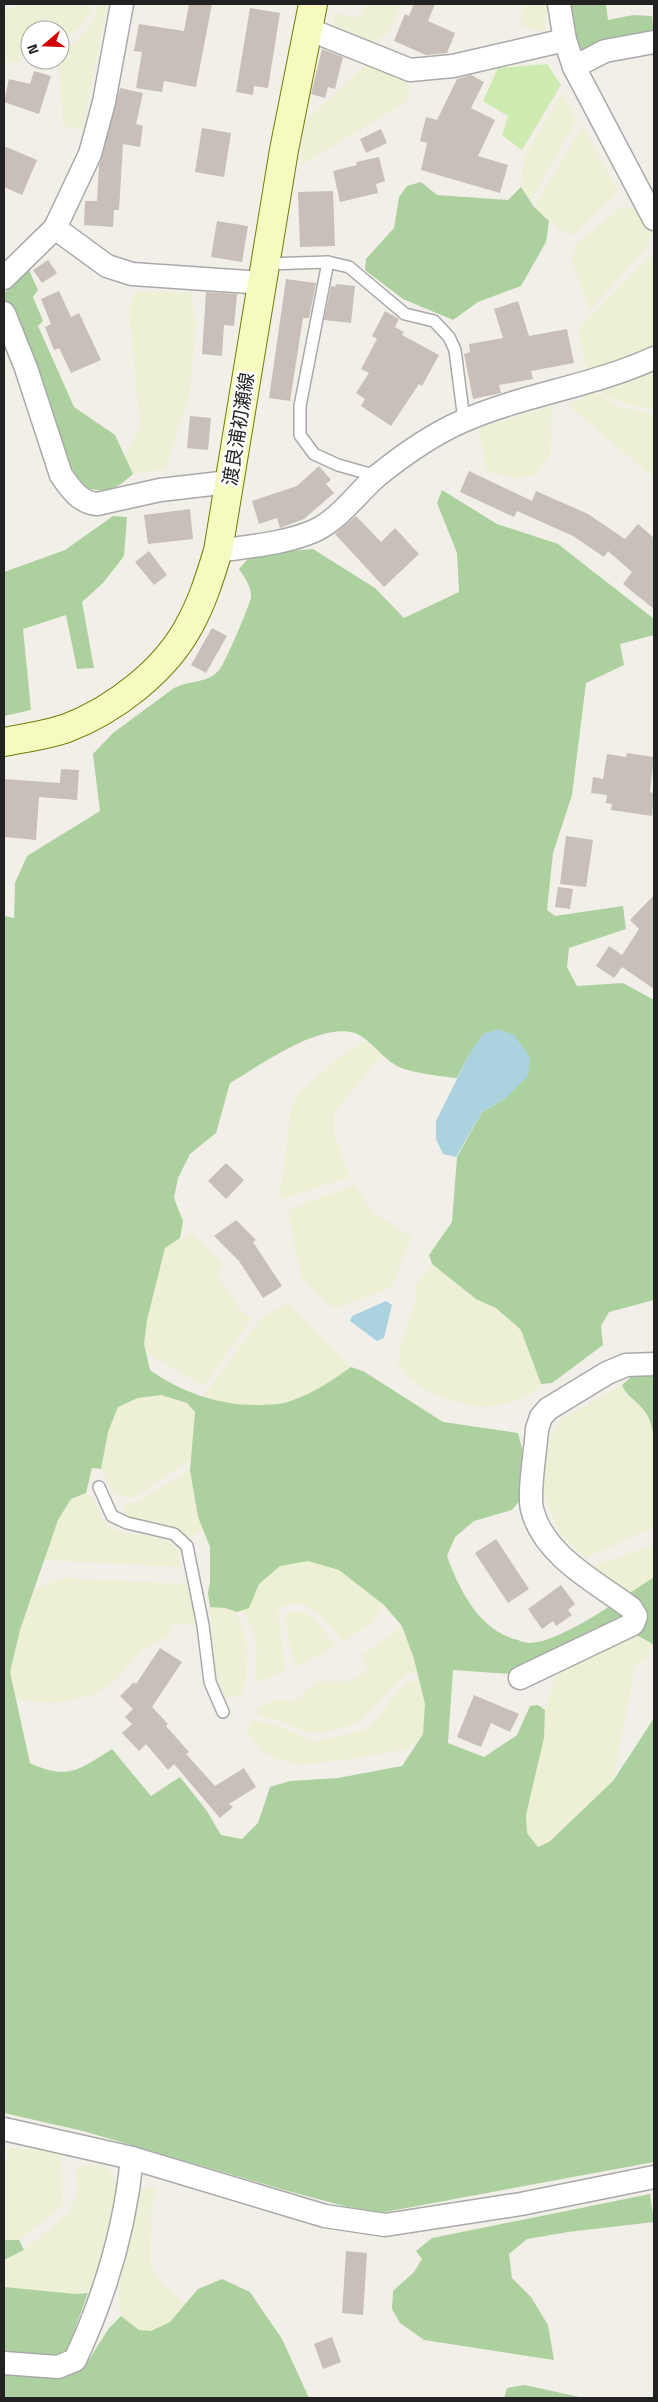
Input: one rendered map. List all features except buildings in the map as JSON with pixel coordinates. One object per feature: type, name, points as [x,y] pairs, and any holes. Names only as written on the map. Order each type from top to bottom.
[{"type":"main road","name":"渡良浦初瀬線","points":[[4,742],[67,728],[95,715],[141,682],[166,660],[189,627],[205,591],[218,551],[284,150],[310,16]]},
{"type":"street","points":[[4,278],[55,228],[90,154],[104,102],[122,4]]},
{"type":"street","points":[[558,4],[565,40],[574,67],[654,219]]},
{"type":"street","points":[[310,16],[410,70],[453,66],[565,40]]},
{"type":"street","points":[[574,67],[605,51],[654,42]]},
{"type":"street","points":[[55,228],[107,266],[132,274],[263,274]]},
{"type":"street","points":[[4,313],[26,368],[61,475],[70,488],[87,503],[97,504],[160,490],[229,482]]},
{"type":"street","points":[[218,551],[258,545],[315,531],[330,521],[377,476],[432,437],[464,420],[628,370],[654,358]]},
{"type":"street","points":[[520,1678],[633,1624],[636,1616],[631,1608],[576,1568],[552,1547],[537,1525],[532,1508],[538,1429],[541,1417],[548,1408],[607,1372],[626,1365],[654,1364]]},
{"type":"street","points":[[4,2129],[132,2158],[325,2216],[385,2225],[521,2204],[654,2177]]},
{"type":"street","points":[[4,2363],[58,2367],[75,2360],[95,2317],[110,2274],[129,2191],[132,2158]]},
{"type":"lane","points":[[328,262],[300,406],[300,435],[314,454],[338,465],[377,476]]},
{"type":"lane","points":[[263,274],[328,262],[349,268],[405,314],[434,321],[449,337],[454,350],[464,420]]},
{"type":"lane","points":[[100,1487],[112,1516],[127,1523],[174,1534],[187,1546],[203,1625],[210,1682],[223,1712]]},
{"type":"green space","points":[[23,4],[92,4],[91,13],[81,26],[70,35],[70,20],[20,20],[20,60],[16,62],[4,62],[4,9]]},
{"type":"green space","points":[[98,4],[107,4],[83,130],[63,126],[59,70],[70,70],[70,46],[85,33],[95,17]]},
{"type":"green space","points":[[365,4],[401,4],[389,33],[371,42],[332,29],[334,12],[359,18]]},
{"type":"green space","points":[[524,4],[547,4],[546,32],[520,26]]},
{"type":"green space","points":[[566,4],[606,4],[608,20],[633,15],[652,16],[654,34],[584,53],[575,48]]},
{"type":"green space","points":[[367,64],[409,83],[409,100],[301,165],[304,122]]},
{"type":"green space","points":[[547,64],[561,85],[522,150],[502,135],[508,116],[483,101],[498,68]]},
{"type":"green space","points":[[562,92],[576,121],[531,201],[521,187],[523,161]]},
{"type":"green space","points":[[583,125],[618,192],[573,235],[559,229],[534,207]]},
{"type":"green space","points":[[421,182],[437,195],[508,200],[521,187],[534,207],[549,221],[546,242],[521,286],[478,302],[453,320],[403,299],[365,270],[366,259],[394,228],[399,197],[407,186]]},
{"type":"green space","points":[[620,208],[637,208],[652,233],[648,238],[649,245],[590,310],[571,260],[576,244]]},
{"type":"green space","points":[[654,252],[654,346],[629,358],[586,370],[578,329]]},
{"type":"green space","points":[[29,270],[38,290],[33,297],[43,321],[38,326],[74,407],[115,435],[133,474],[122,483],[106,490],[85,488],[60,446],[39,396],[4,299],[4,293]]},
{"type":"green space","points":[[135,291],[191,292],[196,326],[190,392],[166,469],[133,474],[125,458],[140,426],[129,311]]},
{"type":"green space","points":[[654,367],[654,410],[630,405],[603,395],[600,389]]},
{"type":"green space","points":[[593,392],[617,406],[654,415],[654,478],[568,405]]},
{"type":"green space","points":[[552,406],[550,454],[534,476],[516,478],[486,472],[479,428]]},
{"type":"green space","points":[[442,490],[497,524],[558,544],[654,619],[654,635],[620,644],[624,665],[586,683],[572,795],[553,853],[547,910],[555,916],[623,906],[626,929],[569,948],[567,967],[577,986],[623,983],[654,1000],[654,1300],[609,1312],[601,1326],[603,1345],[552,1383],[541,1384],[521,1330],[496,1308],[476,1299],[432,1264],[429,1255],[452,1222],[457,1157],[482,1112],[506,1098],[470,1053],[457,1078],[426,1074],[397,1066],[360,1036],[355,1033],[341,1031],[308,1039],[274,1056],[230,1083],[216,1133],[190,1154],[178,1178],[174,1198],[183,1221],[180,1238],[165,1248],[147,1320],[144,1344],[150,1370],[175,1385],[217,1400],[246,1405],[284,1403],[311,1392],[351,1367],[363,1371],[443,1422],[518,1433],[522,1448],[523,1497],[512,1510],[474,1521],[455,1537],[447,1556],[457,1581],[471,1606],[480,1617],[501,1634],[526,1643],[542,1641],[593,1617],[654,1577],[654,1645],[618,1624],[510,1674],[453,1670],[448,1743],[484,1757],[517,1735],[530,1706],[538,1705],[545,1710],[544,1738],[526,1815],[527,1833],[538,1847],[549,1842],[613,1781],[654,1718],[654,2162],[374,2214],[83,2131],[4,2113],[4,916],[14,918],[15,883],[27,856],[100,811],[93,754],[113,733],[174,688],[210,677],[220,669],[237,634],[251,597],[249,586],[239,569],[248,559],[289,551],[313,549],[375,588],[404,618],[459,592],[457,553],[437,503]],"holes":[[[161,1395],[187,1403],[195,1412],[190,1470],[198,1517],[210,1547],[210,1582],[208,1593],[210,1607],[225,1608],[237,1612],[249,1608],[259,1584],[280,1566],[308,1561],[339,1570],[384,1605],[402,1626],[414,1659],[425,1704],[423,1734],[402,1766],[338,1778],[290,1781],[270,1787],[258,1823],[242,1839],[221,1835],[207,1811],[180,1777],[151,1796],[112,1749],[82,1767],[65,1772],[43,1768],[30,1763],[10,1672],[20,1630],[58,1520],[71,1499],[86,1493],[92,1468],[101,1469],[108,1432],[118,1407],[138,1398]]]},
{"type":"green space","points":[[113,516],[127,517],[124,556],[103,583],[82,602],[94,668],[77,669],[66,615],[23,629],[31,710],[4,716],[4,572],[65,550]]},
{"type":"green space","points":[[366,1041],[382,1055],[334,1113],[334,1133],[350,1177],[279,1200],[291,1108],[299,1093],[344,1053]]},
{"type":"green space","points":[[355,1185],[373,1213],[412,1237],[392,1287],[333,1309],[301,1278],[288,1210]]},
{"type":"green space","points":[[192,1233],[223,1264],[217,1276],[243,1313],[252,1318],[204,1386],[146,1353],[144,1344],[147,1320],[165,1247]]},
{"type":"green space","points":[[432,1264],[476,1299],[496,1308],[521,1330],[541,1384],[530,1395],[506,1404],[481,1407],[452,1401],[425,1390],[409,1378],[398,1365],[399,1351],[416,1298],[415,1286]]},
{"type":"green space","points":[[288,1303],[351,1367],[321,1388],[282,1404],[248,1405],[221,1402],[203,1397],[260,1319]]},
{"type":"green space","points":[[654,1374],[654,1451],[652,1426],[642,1408],[626,1392],[622,1385],[633,1375]]},
{"type":"green space","points":[[622,1385],[625,1393],[643,1409],[653,1430],[654,1527],[585,1558],[560,1534],[544,1495],[542,1477],[551,1434],[559,1421]]},
{"type":"green space","points":[[161,1395],[187,1403],[195,1412],[191,1460],[131,1499],[113,1492],[101,1469],[108,1432],[118,1407],[138,1398]]},
{"type":"green space","points":[[190,1470],[198,1517],[203,1530],[189,1538],[181,1531],[167,1524],[124,1516],[124,1503],[135,1503]]},
{"type":"green space","points":[[86,1493],[94,1498],[102,1519],[112,1529],[129,1534],[147,1535],[173,1544],[178,1552],[180,1567],[44,1560],[57,1523],[71,1499]]},
{"type":"green space","points":[[654,1544],[654,1577],[626,1595],[592,1567]]},
{"type":"green space","points":[[308,1561],[339,1570],[384,1605],[372,1623],[344,1641],[325,1620],[304,1604],[295,1603],[278,1608],[285,1672],[254,1683],[257,1652],[254,1634],[243,1610],[249,1608],[259,1584],[280,1565]]},
{"type":"green space","points":[[63,1578],[188,1584],[196,1608],[195,1625],[171,1624],[170,1635],[140,1651],[113,1683],[92,1695],[58,1703],[17,1700],[10,1672],[20,1630],[35,1589]]},
{"type":"green space","points":[[210,1607],[225,1608],[237,1612],[247,1647],[246,1675],[241,1695],[225,1698],[215,1672]]},
{"type":"green space","points":[[293,1611],[307,1614],[316,1621],[336,1646],[295,1668],[284,1615]]},
{"type":"green space","points":[[402,1626],[418,1672],[405,1675],[358,1723],[322,1733],[305,1733],[282,1721],[258,1716],[256,1708],[279,1699],[293,1702],[318,1681],[350,1681],[367,1671],[361,1656]]},
{"type":"green space","points":[[631,1632],[653,1645],[648,1657],[635,1666],[613,1781],[549,1842],[537,1847],[527,1833],[526,1815],[544,1738],[545,1710],[555,1678],[571,1664]]},
{"type":"green space","points":[[419,1680],[425,1704],[423,1734],[408,1749],[344,1760],[300,1765],[261,1751],[247,1732],[251,1720],[277,1725],[314,1742],[365,1730],[383,1712],[390,1700],[406,1683]]},
{"type":"green space","points":[[10,2147],[61,2152],[62,2206],[19,2240],[4,2240],[4,2163]]},
{"type":"green space","points":[[92,2164],[104,2166],[114,2176],[117,2193],[102,2257],[88,2293],[76,2294],[4,2287],[4,2260],[24,2250],[69,2213],[77,2192],[75,2168]]},
{"type":"green space","points":[[156,2187],[151,2214],[150,2263],[159,2280],[185,2304],[170,2322],[151,2331],[139,2331],[121,2316],[119,2285],[142,2188]]},
{"type":"green space","points":[[650,2194],[654,2222],[527,2239],[509,2254],[512,2278],[531,2297],[548,2325],[554,2360],[424,2340],[400,2323],[392,2309],[393,2291],[414,2272],[422,2259],[416,2251],[432,2238]]},
{"type":"green space","points":[[4,2240],[19,2240],[24,2250],[4,2260]]},
{"type":"green space","points":[[222,2279],[250,2292],[282,2339],[309,2398],[4,2398],[4,2287],[76,2294],[88,2293],[68,2348],[88,2361],[109,2328],[121,2316],[139,2330],[151,2331],[170,2322],[198,2289]]},
{"type":"green space","points":[[525,2385],[584,2398],[504,2398],[507,2388]]},
{"type":"water","points":[[498,1029],[514,1035],[530,1057],[528,1076],[506,1098],[482,1112],[456,1157],[443,1154],[436,1139],[436,1121],[470,1053],[483,1034]]},
{"type":"water","points":[[386,1301],[392,1305],[384,1338],[377,1341],[350,1321],[352,1316]]}]
